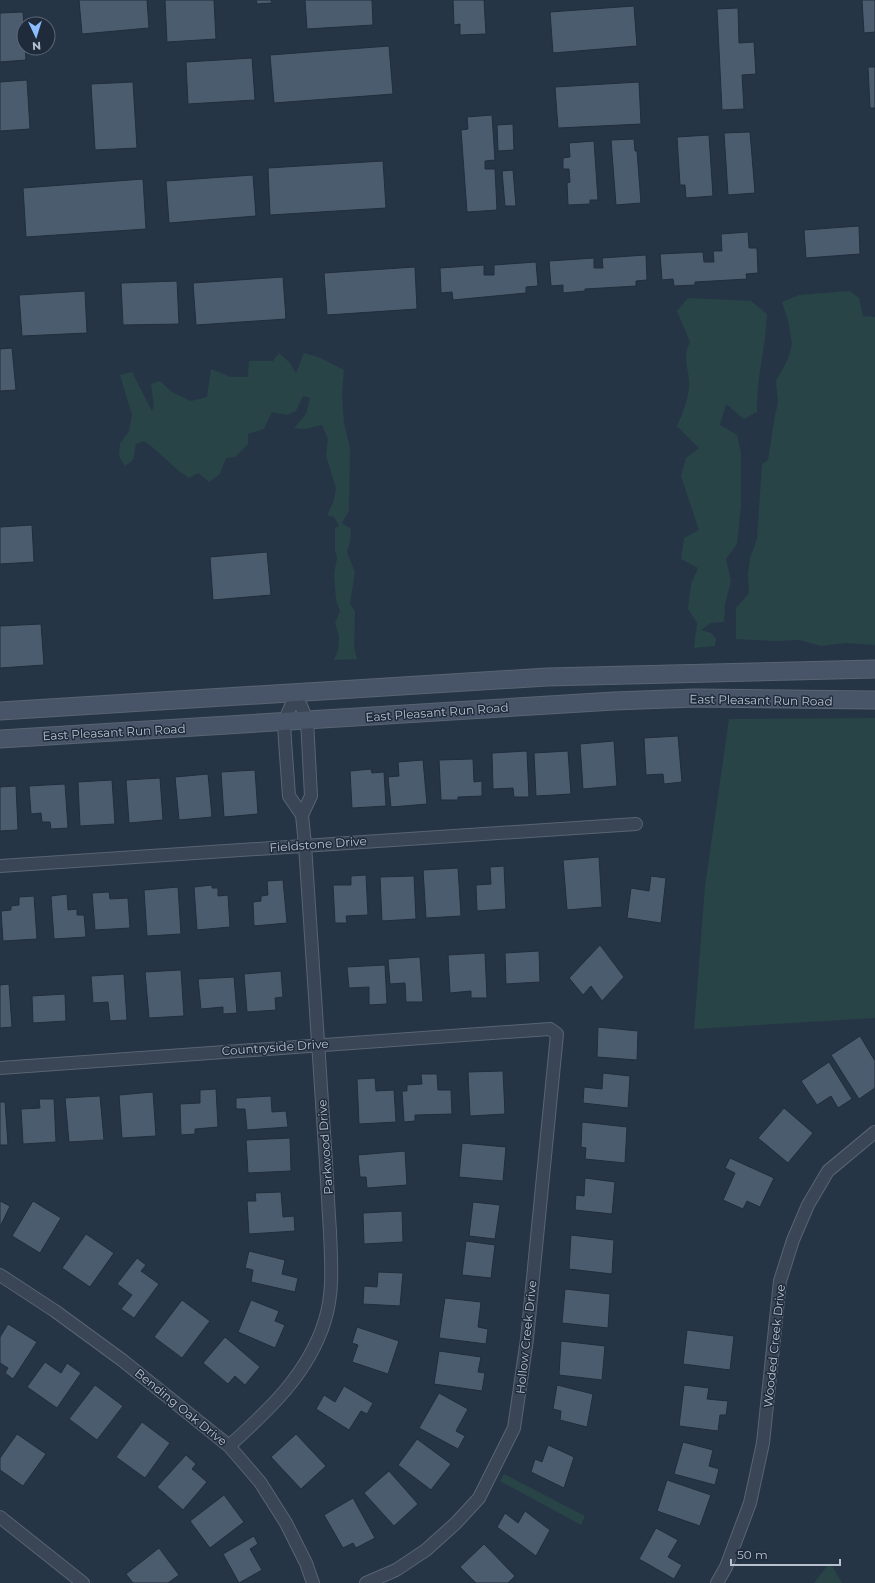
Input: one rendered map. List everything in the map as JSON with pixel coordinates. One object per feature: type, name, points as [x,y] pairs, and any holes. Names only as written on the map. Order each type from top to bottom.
[{"type":"main road","points":[[0,711],[296,694],[547,677],[875,669]]},
{"type":"main road","name":"East Pleasant Run Road","points":[[0,739],[614,701],[695,698],[875,700]]},
{"type":"street","points":[[296,694],[307,720],[311,796],[302,815]]},
{"type":"street","name":"Parkwood Drive","points":[[229,1446],[259,1418],[298,1376],[312,1352],[325,1320],[331,1292],[332,1271],[305,845],[302,815],[290,796],[284,722],[296,694]]},
{"type":"street","name":"Fieldstone Drive","points":[[0,866],[636,824]]},
{"type":"street","name":"Countryside Drive","points":[[0,1068],[550,1028]]},
{"type":"street","name":"Hollow Creek Drive","points":[[366,1583],[396,1570],[420,1554],[456,1524],[479,1498],[514,1428],[527,1340],[557,1034],[550,1028]]},
{"type":"street","name":"Wooded Creek Drive","points":[[716,1583],[726,1567],[750,1503],[763,1443],[780,1281],[793,1240],[808,1205],[828,1171],[875,1132]]},
{"type":"street","name":"Bending Oak Drive","points":[[0,1275],[56,1311],[122,1360],[229,1446],[260,1482],[286,1522],[306,1563],[313,1583]]},
{"type":"street","points":[[0,1516],[83,1583]]},
{"type":"green space","points":[[850,291],[859,298],[863,316],[875,317],[875,645],[846,643],[821,646],[799,640],[776,641],[736,639],[736,608],[749,593],[748,574],[750,558],[757,539],[762,464],[768,460],[778,403],[776,381],[788,359],[792,344],[788,320],[782,302],[799,295]]},
{"type":"green space","points":[[688,298],[751,301],[767,314],[758,387],[757,412],[744,419],[726,404],[720,425],[737,435],[741,454],[741,505],[737,544],[726,559],[731,581],[725,604],[724,622],[711,623],[701,630],[711,633],[716,638],[715,646],[694,648],[697,623],[688,609],[691,584],[698,568],[681,559],[684,538],[699,530],[681,476],[686,458],[699,448],[677,426],[684,410],[689,387],[686,353],[690,342],[677,311]]},
{"type":"green space","points":[[279,353],[289,362],[296,373],[304,353],[321,358],[344,370],[342,393],[344,423],[350,448],[349,511],[342,523],[351,529],[350,542],[347,552],[355,572],[350,604],[355,611],[354,646],[357,659],[334,660],[338,650],[339,637],[335,623],[340,611],[336,600],[334,575],[337,558],[335,551],[335,528],[339,526],[334,517],[327,515],[334,500],[336,488],[326,456],[328,439],[322,425],[305,429],[294,428],[306,414],[310,398],[303,396],[296,411],[287,415],[272,412],[264,429],[248,434],[248,444],[235,457],[226,458],[220,474],[209,482],[198,473],[189,478],[144,441],[136,444],[133,460],[125,466],[119,456],[120,443],[129,431],[132,415],[120,375],[132,372],[152,411],[154,406],[151,384],[160,381],[172,392],[191,401],[207,397],[211,369],[231,377],[248,377],[249,361],[273,361]]},
{"type":"green space","points":[[875,718],[875,1018],[694,1029],[705,886],[729,719]]},
{"type":"green space","points":[[504,1474],[585,1516],[581,1525],[500,1481]]},
{"type":"green space","points":[[830,1562],[842,1583],[814,1583]]},
{"type":"building","points":[[79,0],[147,0],[149,28],[82,34]]},
{"type":"building","points":[[165,0],[214,0],[216,39],[167,42]]},
{"type":"building","points":[[256,0],[271,0],[272,3],[257,4]]},
{"type":"building","points":[[305,0],[372,0],[373,25],[307,29]]},
{"type":"building","points":[[453,0],[484,0],[486,34],[460,35],[460,24],[454,25]]},
{"type":"building","points":[[862,0],[875,0],[875,32],[864,33]]},
{"type":"building","points":[[634,6],[637,46],[553,53],[550,12]]},
{"type":"building","points":[[738,8],[739,43],[754,42],[756,74],[742,75],[744,109],[722,110],[717,9]]},
{"type":"building","points":[[23,12],[23,16],[16,16],[16,56],[26,56],[26,60],[0,62],[0,13]]},
{"type":"building","points":[[389,46],[393,94],[274,103],[270,55]]},
{"type":"building","points":[[252,58],[255,100],[188,104],[186,62]]},
{"type":"building","points":[[868,67],[875,67],[875,108],[870,108]]},
{"type":"building","points":[[27,80],[30,129],[0,131],[0,82]]},
{"type":"building","points":[[133,82],[137,148],[95,150],[91,84]]},
{"type":"building","points":[[639,82],[641,124],[558,128],[555,87]]},
{"type":"building","points":[[492,115],[495,160],[485,161],[485,169],[495,169],[497,210],[467,212],[461,130],[468,129],[467,117]]},
{"type":"building","points":[[513,124],[514,150],[498,151],[497,125]]},
{"type":"building","points":[[750,132],[755,193],[728,195],[724,133]]},
{"type":"building","points":[[709,135],[713,196],[686,198],[685,185],[680,185],[677,137]]},
{"type":"building","points":[[634,139],[635,151],[637,151],[641,203],[616,205],[611,140]]},
{"type":"building","points":[[594,141],[598,200],[590,200],[590,204],[568,205],[567,183],[570,182],[569,169],[563,169],[563,158],[570,157],[569,143]]},
{"type":"building","points":[[383,161],[386,208],[270,215],[268,168]]},
{"type":"building","points":[[513,170],[516,206],[505,206],[502,171]]},
{"type":"building","points":[[253,175],[256,216],[169,223],[166,181]]},
{"type":"building","points":[[143,179],[146,229],[26,237],[23,188]]},
{"type":"building","points":[[859,226],[860,254],[806,258],[804,230]]},
{"type":"building","points":[[748,232],[749,248],[757,248],[758,273],[746,274],[747,279],[695,282],[695,285],[674,286],[673,279],[662,280],[660,254],[703,252],[704,262],[714,262],[713,251],[722,251],[721,234]]},
{"type":"building","points":[[646,255],[647,280],[636,281],[636,286],[585,289],[585,291],[563,293],[563,285],[551,286],[549,261],[594,258],[594,268],[603,268],[602,258]]},
{"type":"building","points":[[536,262],[538,286],[526,287],[526,293],[453,300],[452,292],[441,293],[440,268],[484,265],[484,275],[494,275],[494,265]]},
{"type":"building","points":[[415,267],[417,309],[327,315],[324,273]]},
{"type":"building","points":[[283,277],[286,319],[196,325],[193,283]]},
{"type":"building","points":[[177,281],[179,324],[123,325],[121,283]]},
{"type":"building","points":[[85,291],[87,333],[22,336],[19,295]]},
{"type":"building","points":[[12,348],[16,390],[0,391],[0,349]]},
{"type":"building","points":[[32,525],[34,562],[0,564],[0,527]]},
{"type":"building","points":[[267,552],[271,595],[213,600],[210,557]]},
{"type":"building","points":[[41,624],[44,665],[0,668],[0,626]]},
{"type":"building","points":[[678,736],[682,782],[664,784],[663,774],[646,775],[644,738]]},
{"type":"building","points":[[614,741],[617,786],[583,789],[580,744]]},
{"type":"building","points":[[527,751],[529,797],[514,797],[513,788],[493,789],[492,753]]},
{"type":"building","points":[[568,751],[571,794],[536,796],[534,753]]},
{"type":"building","points":[[473,759],[474,782],[482,781],[482,796],[458,797],[458,800],[441,800],[439,760]]},
{"type":"building","points":[[423,760],[427,804],[391,807],[388,777],[399,776],[398,762]]},
{"type":"building","points":[[371,769],[372,773],[384,772],[386,806],[352,808],[350,771]]},
{"type":"building","points":[[255,770],[258,814],[224,817],[221,772]]},
{"type":"building","points":[[208,774],[212,817],[179,820],[175,777]]},
{"type":"building","points":[[160,778],[163,820],[129,823],[126,780]]},
{"type":"building","points":[[112,780],[115,824],[80,826],[78,782]]},
{"type":"building","points":[[65,784],[68,828],[51,829],[50,822],[42,822],[41,813],[31,814],[29,786]]},
{"type":"building","points":[[16,786],[18,830],[0,831],[0,787]]},
{"type":"building","points":[[599,857],[602,907],[567,910],[563,860]]},
{"type":"building","points":[[504,866],[506,909],[477,911],[476,885],[491,884],[490,867]]},
{"type":"building","points":[[458,868],[461,916],[426,918],[423,870]]},
{"type":"building","points":[[366,875],[368,915],[346,916],[347,923],[335,923],[333,885],[351,885],[351,876]]},
{"type":"building","points":[[414,876],[416,919],[382,921],[380,877]]},
{"type":"building","points":[[651,876],[666,878],[661,923],[627,918],[631,888],[649,891]]},
{"type":"building","points":[[283,880],[287,923],[254,926],[253,902],[261,901],[261,896],[268,895],[267,881]]},
{"type":"building","points":[[212,885],[212,888],[218,888],[218,896],[228,895],[230,927],[197,930],[194,887]]},
{"type":"building","points":[[178,887],[181,934],[147,936],[144,890]]},
{"type":"building","points":[[109,892],[110,899],[128,898],[130,928],[95,930],[92,893]]},
{"type":"building","points":[[67,894],[68,910],[77,909],[77,915],[84,915],[86,937],[54,939],[51,896]]},
{"type":"building","points":[[34,896],[37,939],[3,941],[1,911],[11,910],[11,906],[19,905],[19,897]]},
{"type":"building","points":[[600,945],[624,977],[602,1001],[591,986],[583,995],[569,978]]},
{"type":"building","points":[[539,951],[540,982],[506,984],[505,953]]},
{"type":"building","points":[[485,953],[487,998],[471,998],[471,991],[450,993],[448,955]]},
{"type":"building","points":[[420,957],[423,1002],[406,1002],[405,983],[390,984],[388,959]]},
{"type":"building","points":[[385,965],[387,1004],[369,1005],[369,987],[349,988],[347,967]]},
{"type":"building","points":[[181,970],[184,1016],[149,1018],[145,972]]},
{"type":"building","points":[[281,971],[283,997],[275,998],[276,1010],[247,1012],[244,974]]},
{"type":"building","points":[[124,974],[127,1020],[110,1021],[108,1002],[93,1003],[91,976]]},
{"type":"building","points":[[234,977],[237,1013],[223,1014],[223,1007],[201,1009],[198,979]]},
{"type":"building","points":[[9,984],[12,1027],[0,1028],[0,985]]},
{"type":"building","points":[[65,994],[66,1021],[33,1023],[32,996]]},
{"type":"building","points":[[598,1027],[638,1031],[637,1060],[597,1057]]},
{"type":"building","points":[[860,1036],[875,1061],[875,1088],[859,1099],[831,1055]]},
{"type":"building","points":[[829,1062],[852,1099],[838,1108],[831,1096],[817,1105],[801,1081]]},
{"type":"building","points":[[503,1071],[505,1114],[470,1116],[468,1072]]},
{"type":"building","points":[[603,1073],[630,1076],[628,1108],[583,1103],[584,1087],[602,1089]]},
{"type":"building","points":[[421,1074],[437,1074],[438,1090],[451,1090],[452,1114],[415,1115],[415,1121],[404,1122],[402,1091],[407,1091],[407,1085],[422,1084]]},
{"type":"building","points":[[375,1078],[376,1091],[394,1090],[396,1122],[359,1124],[357,1079]]},
{"type":"building","points":[[216,1089],[218,1127],[195,1129],[195,1134],[181,1135],[180,1104],[200,1103],[200,1090]]},
{"type":"building","points":[[153,1092],[156,1136],[122,1138],[119,1095]]},
{"type":"building","points":[[100,1096],[104,1140],[69,1142],[65,1098]]},
{"type":"building","points":[[271,1096],[272,1112],[286,1111],[288,1127],[247,1130],[245,1109],[236,1109],[236,1098]]},
{"type":"building","points":[[39,1099],[54,1099],[56,1142],[23,1144],[21,1109],[40,1108]]},
{"type":"building","points":[[0,1102],[5,1102],[8,1145],[0,1145]]},
{"type":"building","points":[[784,1108],[813,1133],[788,1163],[758,1138]]},
{"type":"building","points":[[582,1122],[627,1127],[625,1163],[585,1159],[586,1148],[581,1147]]},
{"type":"building","points":[[290,1138],[291,1171],[248,1173],[246,1140]]},
{"type":"building","points":[[462,1143],[506,1147],[503,1181],[459,1177]]},
{"type":"building","points":[[405,1151],[407,1185],[367,1188],[366,1177],[360,1177],[358,1155]]},
{"type":"building","points":[[730,1158],[774,1178],[760,1207],[747,1201],[743,1209],[723,1200],[735,1173],[725,1168]]},
{"type":"building","points":[[585,1178],[615,1182],[612,1214],[575,1210],[576,1195],[584,1196]]},
{"type":"building","points":[[281,1192],[283,1217],[294,1216],[295,1231],[249,1234],[247,1201],[256,1201],[255,1193]]},
{"type":"building","points":[[0,1201],[10,1206],[0,1227]]},
{"type":"building","points":[[33,1201],[61,1218],[40,1253],[12,1236]]},
{"type":"building","points":[[473,1202],[500,1205],[495,1239],[469,1236]]},
{"type":"building","points":[[402,1211],[403,1242],[364,1244],[363,1213]]},
{"type":"building","points":[[86,1234],[114,1253],[90,1287],[62,1268]]},
{"type":"building","points":[[571,1235],[614,1240],[612,1274],[569,1269]]},
{"type":"building","points":[[466,1241],[495,1245],[491,1278],[462,1275]]},
{"type":"building","points":[[249,1251],[285,1260],[282,1274],[298,1278],[295,1292],[251,1282],[253,1270],[245,1268]]},
{"type":"building","points":[[137,1258],[146,1265],[141,1271],[159,1284],[134,1318],[121,1309],[132,1295],[117,1284]]},
{"type":"building","points":[[378,1272],[403,1273],[400,1306],[363,1304],[364,1286],[377,1287]]},
{"type":"building","points":[[565,1289],[610,1294],[608,1328],[562,1323]]},
{"type":"building","points":[[445,1298],[481,1302],[478,1327],[488,1329],[486,1344],[439,1338]]},
{"type":"building","points":[[182,1300],[210,1321],[182,1358],[154,1337]]},
{"type":"building","points":[[251,1300],[279,1311],[275,1321],[285,1325],[275,1348],[238,1332]]},
{"type":"building","points":[[8,1324],[37,1342],[13,1379],[5,1373],[8,1368],[0,1363],[0,1337]]},
{"type":"building","points":[[357,1327],[399,1341],[388,1374],[352,1362],[358,1345],[352,1343]]},
{"type":"building","points":[[687,1330],[734,1336],[730,1370],[683,1364]]},
{"type":"building","points":[[225,1337],[260,1367],[245,1385],[235,1376],[228,1384],[203,1363]]},
{"type":"building","points":[[561,1341],[605,1346],[602,1380],[559,1375]]},
{"type":"building","points":[[439,1351],[481,1357],[478,1372],[485,1373],[482,1391],[434,1384]]},
{"type":"building","points":[[45,1362],[61,1373],[67,1363],[81,1373],[57,1408],[27,1387]]},
{"type":"building","points":[[95,1385],[123,1406],[97,1440],[69,1419]]},
{"type":"building","points":[[557,1385],[593,1394],[587,1427],[560,1420],[561,1411],[553,1409]]},
{"type":"building","points":[[684,1385],[709,1388],[707,1399],[728,1401],[726,1415],[720,1415],[718,1431],[679,1426]]},
{"type":"building","points":[[344,1386],[373,1403],[367,1414],[361,1411],[349,1430],[316,1409],[324,1395],[335,1402]]},
{"type":"building","points":[[439,1393],[468,1409],[456,1431],[465,1436],[458,1449],[419,1428]]},
{"type":"building","points":[[142,1422],[170,1443],[145,1478],[116,1457]]},
{"type":"building","points":[[17,1434],[46,1454],[23,1486],[0,1470],[0,1458]]},
{"type":"building","points":[[296,1434],[326,1466],[301,1489],[271,1457]]},
{"type":"building","points":[[417,1439],[451,1464],[431,1490],[398,1465]]},
{"type":"building","points":[[683,1442],[713,1450],[709,1466],[719,1469],[715,1485],[674,1474]]},
{"type":"building","points":[[548,1445],[574,1457],[564,1488],[531,1472],[535,1459],[542,1462]]},
{"type":"building","points":[[186,1455],[196,1464],[192,1469],[207,1482],[183,1510],[157,1487]]},
{"type":"building","points":[[389,1471],[418,1504],[394,1526],[364,1493]]},
{"type":"building","points":[[667,1480],[711,1495],[700,1526],[657,1511]]},
{"type":"building","points":[[224,1495],[244,1522],[210,1548],[190,1521]]},
{"type":"building","points":[[353,1498],[375,1538],[356,1548],[353,1543],[343,1548],[324,1515]]},
{"type":"building","points":[[525,1511],[550,1530],[536,1556],[497,1527],[505,1513],[518,1523]]},
{"type":"building","points":[[656,1528],[678,1540],[668,1557],[682,1565],[674,1579],[639,1559]]},
{"type":"building","points":[[254,1536],[258,1544],[250,1549],[262,1570],[239,1583],[223,1554]]},
{"type":"building","points":[[484,1544],[515,1576],[508,1583],[476,1583],[460,1567]]},
{"type":"building","points":[[159,1548],[179,1575],[168,1583],[133,1583],[126,1574]]}]
